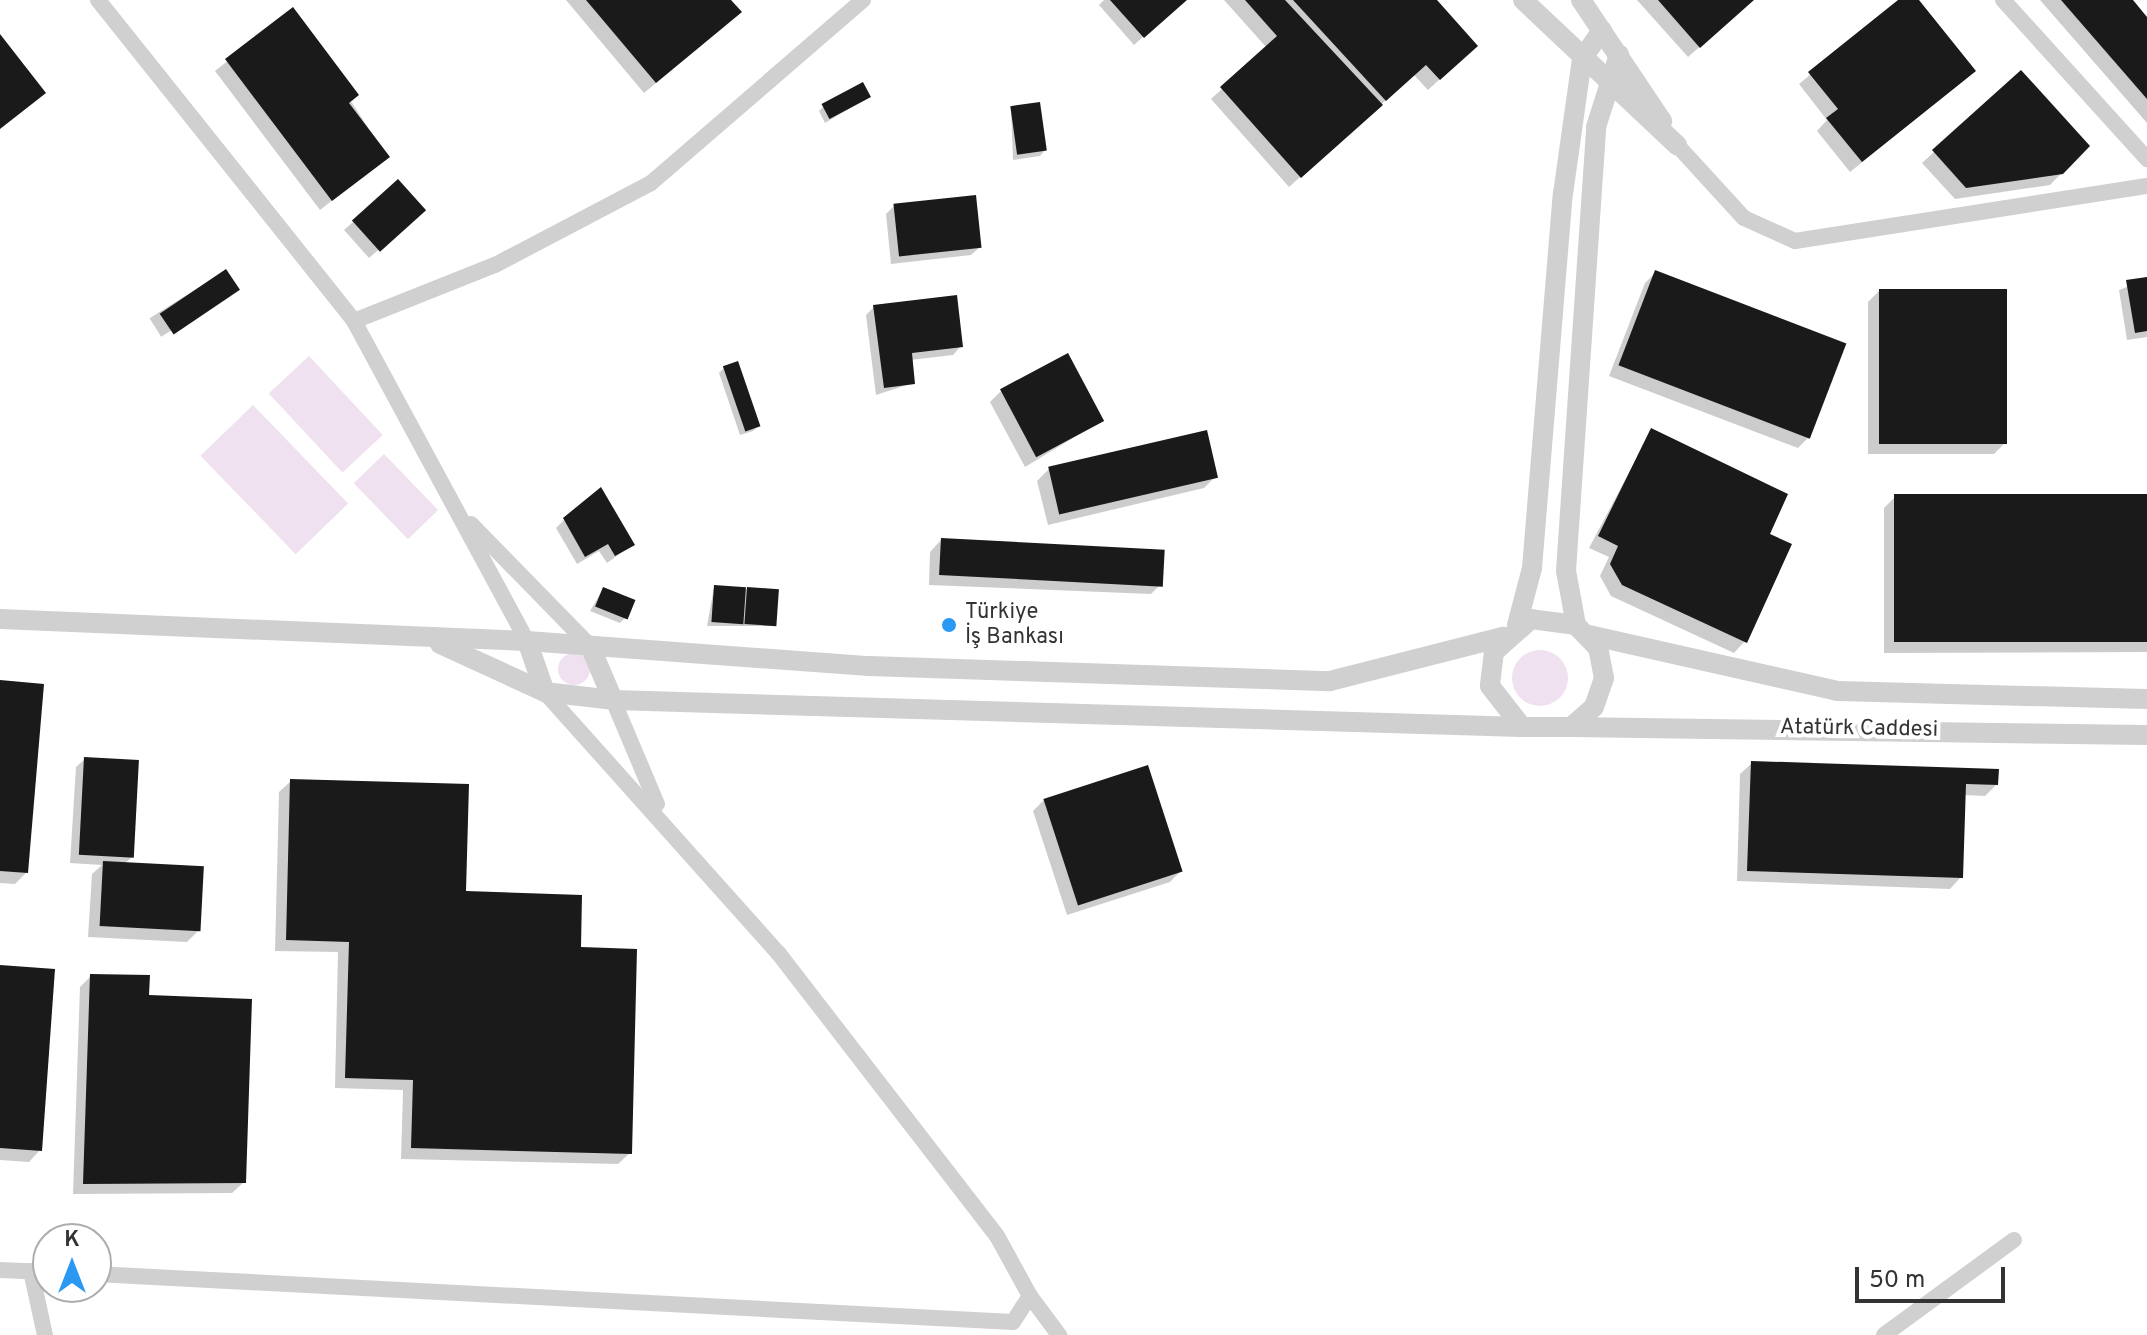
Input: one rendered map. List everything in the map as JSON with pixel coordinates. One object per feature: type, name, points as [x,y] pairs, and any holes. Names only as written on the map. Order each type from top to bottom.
[{"type":"street","points":[[98,0],[354,321],[527,641],[545,692],[663,817],[997,1236],[1030,1296],[1059,1335]]},
{"type":"street","points":[[354,321],[495,265],[651,183],[863,0]]},
{"type":"street","points":[[1523,0],[1582,59],[1677,145],[1744,218],[1795,241],[2147,186]]},
{"type":"street","points":[[1581,0],[1677,145]]},
{"type":"street","points":[[2003,0],[2147,159]]},
{"type":"street","points":[[1522,727],[1490,686],[1532,568],[1563,194],[1582,59],[1602,30]]},
{"type":"street","points":[[433,641],[545,692],[613,700],[1571,727],[1601,693],[1603,663],[1582,630],[1566,571],[1596,127],[1619,55]]},
{"type":"street","points":[[458,512],[590,646],[663,817]]},
{"type":"street","points":[[0,619],[433,641],[527,641],[869,666],[1330,681],[1510,631],[1546,617],[1582,630]]},
{"type":"street","name":"Atatürk Caddesi","points":[[1582,630],[1837,691],[2147,699]]},
{"type":"street","name":"Atatürk Caddesi","points":[[1571,727],[2147,735]]},
{"type":"street","points":[[1884,1335],[2014,1240]]},
{"type":"street","points":[[0,1270],[32,1271]]},
{"type":"street","points":[[112,1275],[1013,1322],[1030,1296]]},
{"type":"street","points":[[42,1303],[45,1335]]},
{"type":"shaded area","points":[[309,356],[383,435],[342,472],[269,394]]},
{"type":"shaded area","points":[[253,405],[348,504],[296,554],[200,456]]},
{"type":"shaded area","points":[[384,454],[438,510],[408,539],[354,483]]},
{"type":"shaded area","points":[[1540,650],[1560,658],[1568,678],[1560,698],[1540,706],[1520,698],[1512,678],[1520,658]]},
{"type":"shaded area","points":[[574,653],[585,658],[590,669],[585,680],[574,685],[563,680],[558,669],[563,658]]},
{"type":"building","points":[[586,0],[731,0],[742,12],[656,83]]},
{"type":"building","points":[[1110,0],[1187,0],[1144,38]]},
{"type":"building","points":[[1245,0],[1285,0],[1383,105],[1301,178],[1220,87],[1277,36]]},
{"type":"building","points":[[1293,0],[1437,0],[1478,46],[1440,80],[1426,65],[1386,101]]},
{"type":"building","points":[[1658,0],[1754,0],[1700,48]]},
{"type":"building","points":[[1898,0],[1919,0],[1976,71],[1862,162],[1826,118],[1838,109],[1808,72]]},
{"type":"building","points":[[2061,0],[2133,0],[2147,17],[2147,99]]},
{"type":"building","points":[[293,7],[359,95],[349,103],[390,157],[332,201],[225,59]]},
{"type":"building","points":[[0,34],[46,93],[0,129]]},
{"type":"building","points":[[2021,70],[2090,146],[2063,174],[1966,188],[1932,150]]},
{"type":"building","points":[[863,82],[871,97],[829,119],[822,104]]},
{"type":"building","points":[[1040,102],[1047,151],[1017,155],[1010,106]]},
{"type":"building","points":[[398,179],[426,210],[380,252],[352,220]]},
{"type":"building","points":[[976,195],[982,248],[899,256],[893,204]]},
{"type":"building","points":[[226,269],[240,290],[174,334],[160,314]]},
{"type":"building","points":[[1655,270],[1846,343],[1810,439],[1618,365]]},
{"type":"building","points":[[2147,277],[2147,331],[2135,333],[2126,280]]},
{"type":"building","points":[[1879,289],[2007,289],[2007,444],[1879,444]]},
{"type":"building","points":[[957,295],[963,347],[912,353],[915,384],[884,388],[873,305]]},
{"type":"building","points":[[1068,353],[1104,421],[1036,457],[1000,389]]},
{"type":"building","points":[[738,361],[760,426],[745,431],[723,366]]},
{"type":"building","points":[[1651,428],[1788,494],[1770,534],[1792,544],[1747,643],[1622,585],[1610,564],[1618,546],[1598,536]]},
{"type":"building","points":[[1207,430],[1218,478],[1059,514],[1048,467]]},
{"type":"building","points":[[601,487],[635,545],[615,556],[608,544],[585,557],[563,518]]},
{"type":"building","points":[[1894,494],[2147,494],[2147,642],[1894,642]]},
{"type":"building","points":[[941,538],[1165,550],[1163,587],[939,575]]},
{"type":"building","points":[[714,585],[746,587],[743,624],[711,622]]},
{"type":"building","points":[[603,587],[635,600],[628,620],[595,606]]},
{"type":"building","points":[[747,587],[779,589],[776,626],[744,624]]},
{"type":"building","points":[[0,680],[44,684],[28,873],[0,871]]},
{"type":"building","points":[[84,757],[139,760],[134,858],[79,855]]},
{"type":"building","points":[[1751,761],[1999,769],[1998,785],[1966,784],[1963,878],[1747,871]]},
{"type":"building","points":[[1148,765],[1183,872],[1078,906],[1043,799]]},
{"type":"building","points":[[290,779],[469,784],[466,891],[582,895],[581,947],[637,949],[632,1154],[411,1148],[413,1080],[345,1078],[349,942],[286,940]]},
{"type":"building","points":[[103,861],[204,866],[200,931],[100,926]]},
{"type":"building","points":[[0,965],[55,969],[42,1151],[0,1148]]},
{"type":"building","points":[[90,974],[150,975],[149,995],[252,999],[246,1183],[83,1184]]},
{"type":"place","name":"Türkiye İş Bankası","points":[[949,625]]}]
